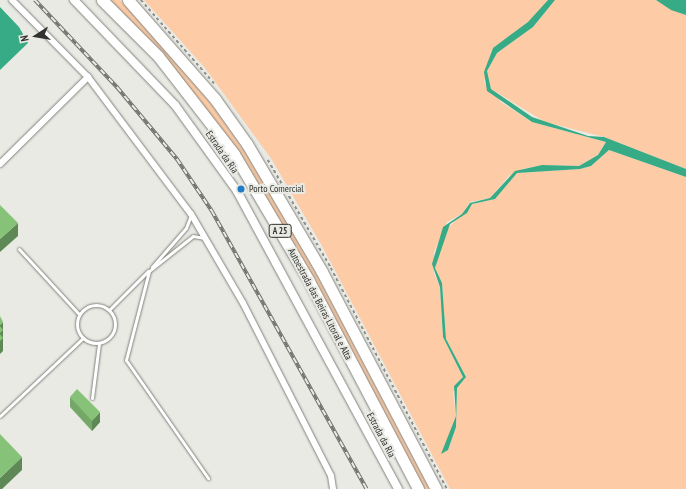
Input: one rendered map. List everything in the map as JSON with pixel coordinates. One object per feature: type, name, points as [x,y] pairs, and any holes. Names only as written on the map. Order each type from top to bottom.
[{"type":"highway","name":"Autoestrada das Beiras Litoral e Alta","points":[[102,0],[158,56],[234,154],[309,281],[418,489]]},
{"type":"highway","name":"Autoestrada das Beiras Litoral e Alta","points":[[128,0],[215,98],[247,144],[322,272],[436,489]]},
{"type":"street","points":[[12,0],[88,77],[191,214],[206,238],[331,476],[333,489]]},
{"type":"street","name":"Estrada da Ria","points":[[74,0],[175,105],[237,191],[398,489]]},
{"type":"street","points":[[0,164],[88,77]]},
{"type":"lane","points":[[110,309],[149,271],[186,228],[191,214]]},
{"type":"lane","points":[[206,238],[193,236],[149,271],[126,360],[208,478]]},
{"type":"lane","points":[[19,248],[79,314]]},
{"type":"lane","points":[[83,338],[77,322],[79,314],[94,304],[110,309]]},
{"type":"lane","points":[[83,338],[99,343],[107,340],[116,325],[110,309]]},
{"type":"lane","points":[[0,416],[83,338]]},
{"type":"lane","points":[[92,398],[99,343]]},
{"type":"shaded area","points":[[108,0],[120,0],[147,28],[212,105],[253,163],[305,252],[430,489],[422,489],[253,177]]},
{"type":"shaded area","points":[[144,0],[548,0],[529,22],[491,51],[484,82],[501,102],[532,122],[606,142],[598,155],[579,166],[542,165],[522,169],[509,176],[490,198],[470,202],[462,214],[472,204],[495,199],[517,173],[580,169],[591,166],[609,150],[686,177],[686,489],[450,489],[322,246],[272,160],[205,68]],"holes":[[[462,214],[445,231],[435,269],[442,283],[446,339],[466,377],[457,388],[456,427],[448,450],[444,448],[456,416],[453,392],[463,377],[443,337],[440,287],[434,273],[434,252],[447,222]]]},
{"type":"shaded area","points":[[548,0],[555,0],[533,27],[497,53],[487,71],[491,89],[532,117],[588,136],[604,137],[686,169],[686,177],[609,150],[591,166],[580,169],[517,173],[495,199],[472,204],[467,213],[450,224],[435,268],[442,283],[446,339],[466,377],[457,388],[456,427],[448,450],[441,454],[456,416],[454,386],[463,377],[443,337],[440,287],[432,264],[443,227],[462,214],[470,203],[490,198],[515,171],[542,165],[579,166],[598,155],[606,142],[532,122],[487,91],[484,72],[493,48],[528,22]]},
{"type":"shaded area","points":[[555,0],[656,0],[686,15],[686,169],[604,137],[545,122],[491,89],[487,71],[497,53],[533,27]]},
{"type":"shaded area","points":[[656,0],[686,0],[686,15],[671,10]]},
{"type":"shaded area","points":[[0,7],[19,27],[28,43],[0,70]]},
{"type":"building","points":[[0,205],[18,223],[0,239]]},
{"type":"building","points":[[0,316],[3,322],[0,325]]},
{"type":"building","points":[[0,326],[3,330],[0,333]]},
{"type":"building","points":[[0,334],[3,338],[0,341]]},
{"type":"building","points":[[77,389],[100,412],[92,421],[70,397]]},
{"type":"building","points":[[0,434],[22,457],[0,478]]},
{"type":"railway","points":[[35,0],[117,87],[177,159],[212,211],[367,489]]},
{"type":"place","name":"Porto Comercial","points":[[241,189]]}]
